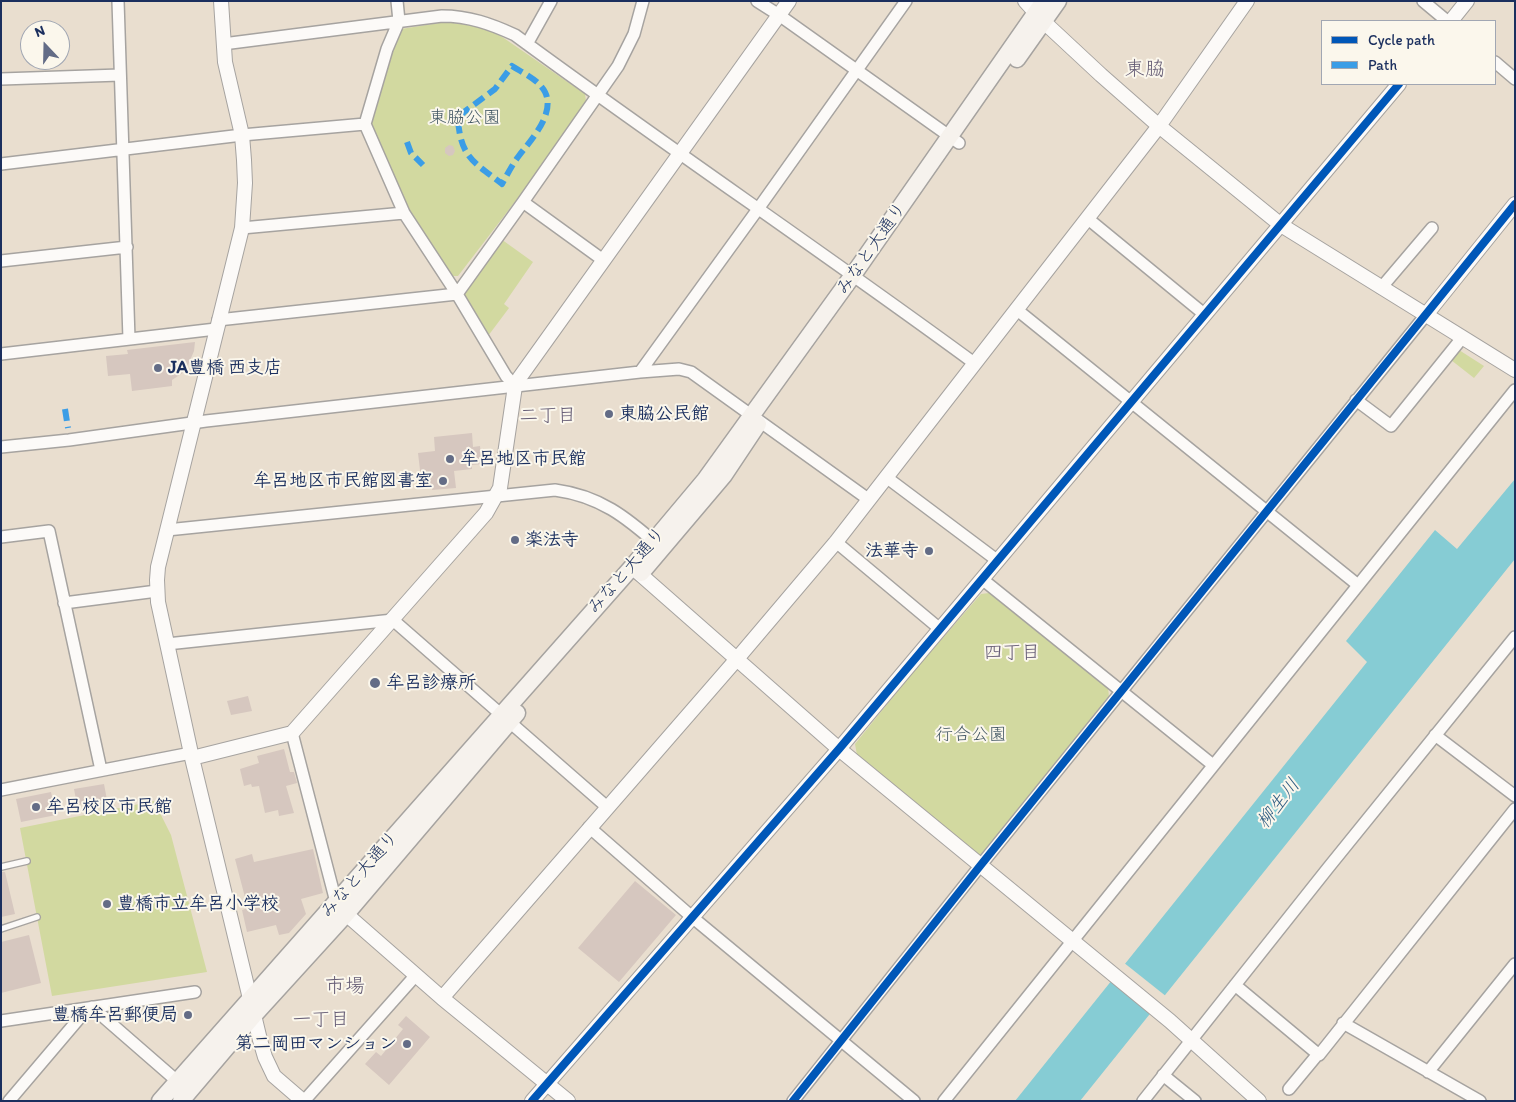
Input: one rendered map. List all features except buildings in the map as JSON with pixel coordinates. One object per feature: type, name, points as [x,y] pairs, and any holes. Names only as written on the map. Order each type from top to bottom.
[{"type":"main road","name":"みなと大通り","points":[[181,1101],[341,908],[658,545],[705,480],[756,418],[858,278],[955,140],[1037,9],[1058,1]]},
{"type":"main road","name":"みなと大通り","points":[[160,1101],[251,998],[341,908]]},
{"type":"street","points":[[118,1],[129,339]]},
{"type":"street","points":[[221,1],[223,44],[228,78],[242,135],[245,182],[242,228],[158,567],[157,591],[159,611],[254,1015],[265,1057],[274,1076],[304,1101],[416,975]]},
{"type":"street","points":[[397,1],[399,21],[387,49],[364,124],[404,213],[457,294],[506,376],[515,386]]},
{"type":"street","points":[[527,44],[551,1]]},
{"type":"street","points":[[1,354],[129,339],[217,325],[457,294],[618,66],[634,34],[643,1]]},
{"type":"street","points":[[757,1],[955,140]]},
{"type":"street","points":[[2,788],[192,755],[292,733],[486,513],[500,488],[515,386],[523,372],[788,1]]},
{"type":"street","points":[[640,372],[906,1]]},
{"type":"street","points":[[442,998],[836,542],[1159,126],[1247,1]]},
{"type":"street","points":[[1423,1],[1448,20]]},
{"type":"street","points":[[1450,20],[1468,1]]},
{"type":"street","points":[[1037,9],[1101,75],[1159,126],[1281,226],[1515,370]]},
{"type":"street","points":[[223,44],[399,21],[457,16],[493,25],[515,35],[680,154],[858,278],[974,363]]},
{"type":"street","points":[[1496,63],[1515,79]]},
{"type":"street","points":[[1,79],[120,75]]},
{"type":"street","points":[[532,1101],[839,749],[1398,85]]},
{"type":"street","points":[[1,164],[242,135],[364,124]]},
{"type":"street","points":[[523,202],[603,260]]},
{"type":"street","points":[[793,1101],[980,866],[1515,204]]},
{"type":"street","points":[[242,228],[404,213]]},
{"type":"street","points":[[1088,218],[1204,314]]},
{"type":"street","points":[[1381,288],[1432,228]]},
{"type":"street","points":[[1,261],[127,246]]},
{"type":"street","points":[[1016,309],[1358,585]]},
{"type":"street","points":[[1356,400],[1391,426],[1462,338]]},
{"type":"street","points":[[1,448],[194,423],[679,369],[691,372],[868,499]]},
{"type":"street","points":[[944,1101],[1515,390]]},
{"type":"street","points":[[886,477],[998,561]]},
{"type":"street","points":[[168,530],[555,490],[575,492],[607,505],[658,545]]},
{"type":"street","points":[[1,537],[49,531],[101,770]]},
{"type":"street","points":[[836,542],[940,629]]},
{"type":"street","points":[[636,571],[839,749],[1170,1020],[1259,1101]]},
{"type":"street","points":[[982,579],[1213,765]]},
{"type":"street","points":[[64,603],[157,591]]},
{"type":"street","points":[[167,644],[393,620],[607,807]]},
{"type":"street","points":[[1143,1101],[1515,637]]},
{"type":"street","points":[[292,733],[341,908],[442,998],[568,1101]]},
{"type":"street","points":[[1435,736],[1515,796]]},
{"type":"street","points":[[1289,1089],[1319,1055],[1515,809]]},
{"type":"street","points":[[589,828],[692,917],[914,1101]]},
{"type":"street","points":[[1428,1072],[1515,964]]},
{"type":"street","points":[[1235,985],[1318,1054]]},
{"type":"street","points":[[1,1020],[195,992]]},
{"type":"street","points":[[90,1008],[177,1081]]},
{"type":"street","points":[[9,1101],[90,1008]]},
{"type":"street","points":[[1343,1023],[1480,1101]]},
{"type":"street","points":[[1163,1075],[1195,1101]]},
{"type":"lane","points":[[1,867],[26,861]]},
{"type":"lane","points":[[1,928],[37,917]]},
{"type":"green space","name":"東脇公園","points":[[445,22],[477,26],[495,32],[585,94],[586,101],[524,190],[458,276],[451,276],[413,220],[370,124],[392,49],[401,29]]},
{"type":"green space","points":[[501,239],[533,262],[504,304],[509,308],[488,336],[463,292]]},
{"type":"green space","points":[[1459,350],[1484,366],[1474,378],[1451,360]]},
{"type":"green space","name":"行合公園","points":[[989,593],[1108,687],[1109,697],[985,854],[977,855],[857,755],[855,744],[913,672],[981,594]]},
{"type":"green space","name":"豊橋市立牟呂小学校","points":[[154,801],[171,835],[207,972],[52,996],[20,828]]},
{"type":"water","name":"柳生川","points":[[1515,479],[1515,559],[1080,1101],[1015,1101],[1367,662],[1346,641],[1435,530],[1457,549]]},
{"type":"pier","points":[[1123,962],[1167,997],[1152,1015],[1108,980]]},
{"type":"marked path","points":[[512,66],[539,84],[545,92],[547,109],[540,127],[516,160],[502,184],[477,164],[466,151],[462,143],[458,120],[464,112],[495,89],[512,66]]},
{"type":"marked path","points":[[407,142],[411,153],[423,165]]},
{"type":"marked path","points":[[65,409],[68,428]]},
{"type":"cycle path","points":[[532,1101],[839,749],[1398,85]]},
{"type":"cycle path","points":[[793,1101],[980,866],[1515,204]]},
{"type":"place","name":"JA豊橋 西支店","points":[[158,368]]},
{"type":"place","name":"東脇公民館","points":[[609,414]]},
{"type":"place","name":"牟呂地区市民館","points":[[450,459]]},
{"type":"place","name":"牟呂地区市民館図書室","points":[[443,481]]},
{"type":"place","name":"楽法寺","points":[[515,540]]},
{"type":"place","name":"法華寺","points":[[929,551]]},
{"type":"place","name":"牟呂診療所","points":[[375,683]]},
{"type":"place","name":"牟呂校区市民館","points":[[36,807]]},
{"type":"place","name":"豊橋市立牟呂小学校","points":[[107,904]]},
{"type":"place","name":"豊橋牟呂郵便局","points":[[188,1015]]},
{"type":"place","name":"第二岡田マンション","points":[[407,1044]]},
{"type":"district","name":"東脇","points":[[1145,70]]},
{"type":"district","name":"二丁目","points":[[548,416]]},
{"type":"district","name":"四丁目","points":[[1012,653]]},
{"type":"district","name":"市場","points":[[345,987]]},
{"type":"district","name":"一丁目","points":[[321,1020]]}]
